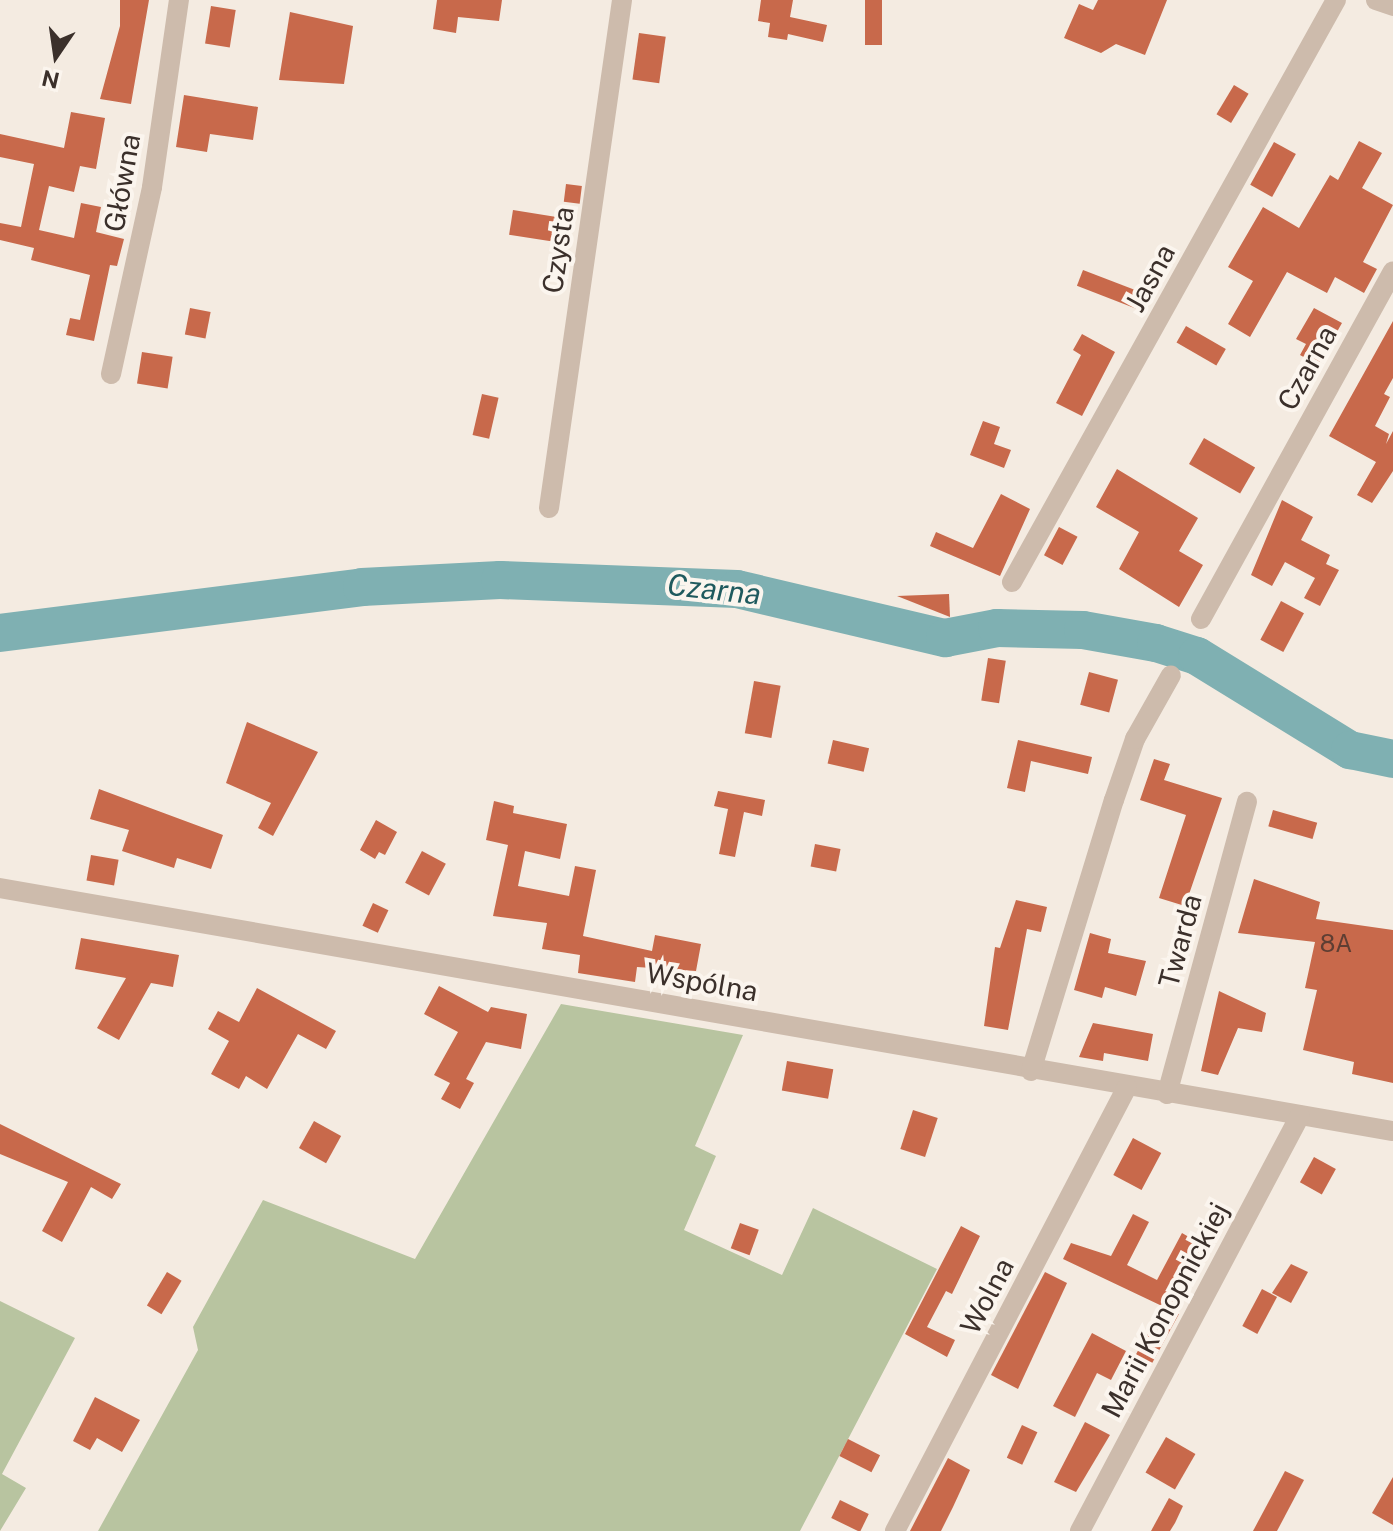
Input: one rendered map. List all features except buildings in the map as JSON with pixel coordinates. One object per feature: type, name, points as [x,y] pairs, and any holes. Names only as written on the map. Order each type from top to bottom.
[{"type":"street","name":"Główna","points":[[111,374],[152,187],[179,0]]},
{"type":"street","name":"Czysta","points":[[549,508],[622,0]]},
{"type":"street","name":"Jasna","points":[[1012,582],[1336,0]]},
{"type":"street","points":[[1376,0],[1393,6]]},
{"type":"street","name":"Czarna","points":[[1201,619],[1393,271]]},
{"type":"street","points":[[1031,1071],[1135,739],[1171,675]]},
{"type":"street","name":"Twarda","points":[[1167,1094],[1247,802]]},
{"type":"street","name":"Wspólna","points":[[0,888],[1031,1071],[1393,1131]]},
{"type":"street","name":"Wolna","points":[[895,1531],[1127,1087]]},
{"type":"street","name":"Marii Konopnickiej","points":[[1080,1531],[1300,1116]]},
{"type":"green space","points":[[561,1004],[743,1035],[695,1146],[716,1156],[684,1230],[782,1275],[813,1208],[937,1269],[800,1531],[98,1531],[198,1350],[193,1327],[263,1200],[415,1259]]},
{"type":"green space","points":[[0,1301],[75,1338],[2,1474],[26,1488],[0,1531]]},
{"type":"waterway","name":"Czarna","points":[[0,633],[362,587],[500,580],[737,589],[945,638],[997,628],[1083,630],[1156,643],[1197,656],[1350,750],[1393,759]]}]
